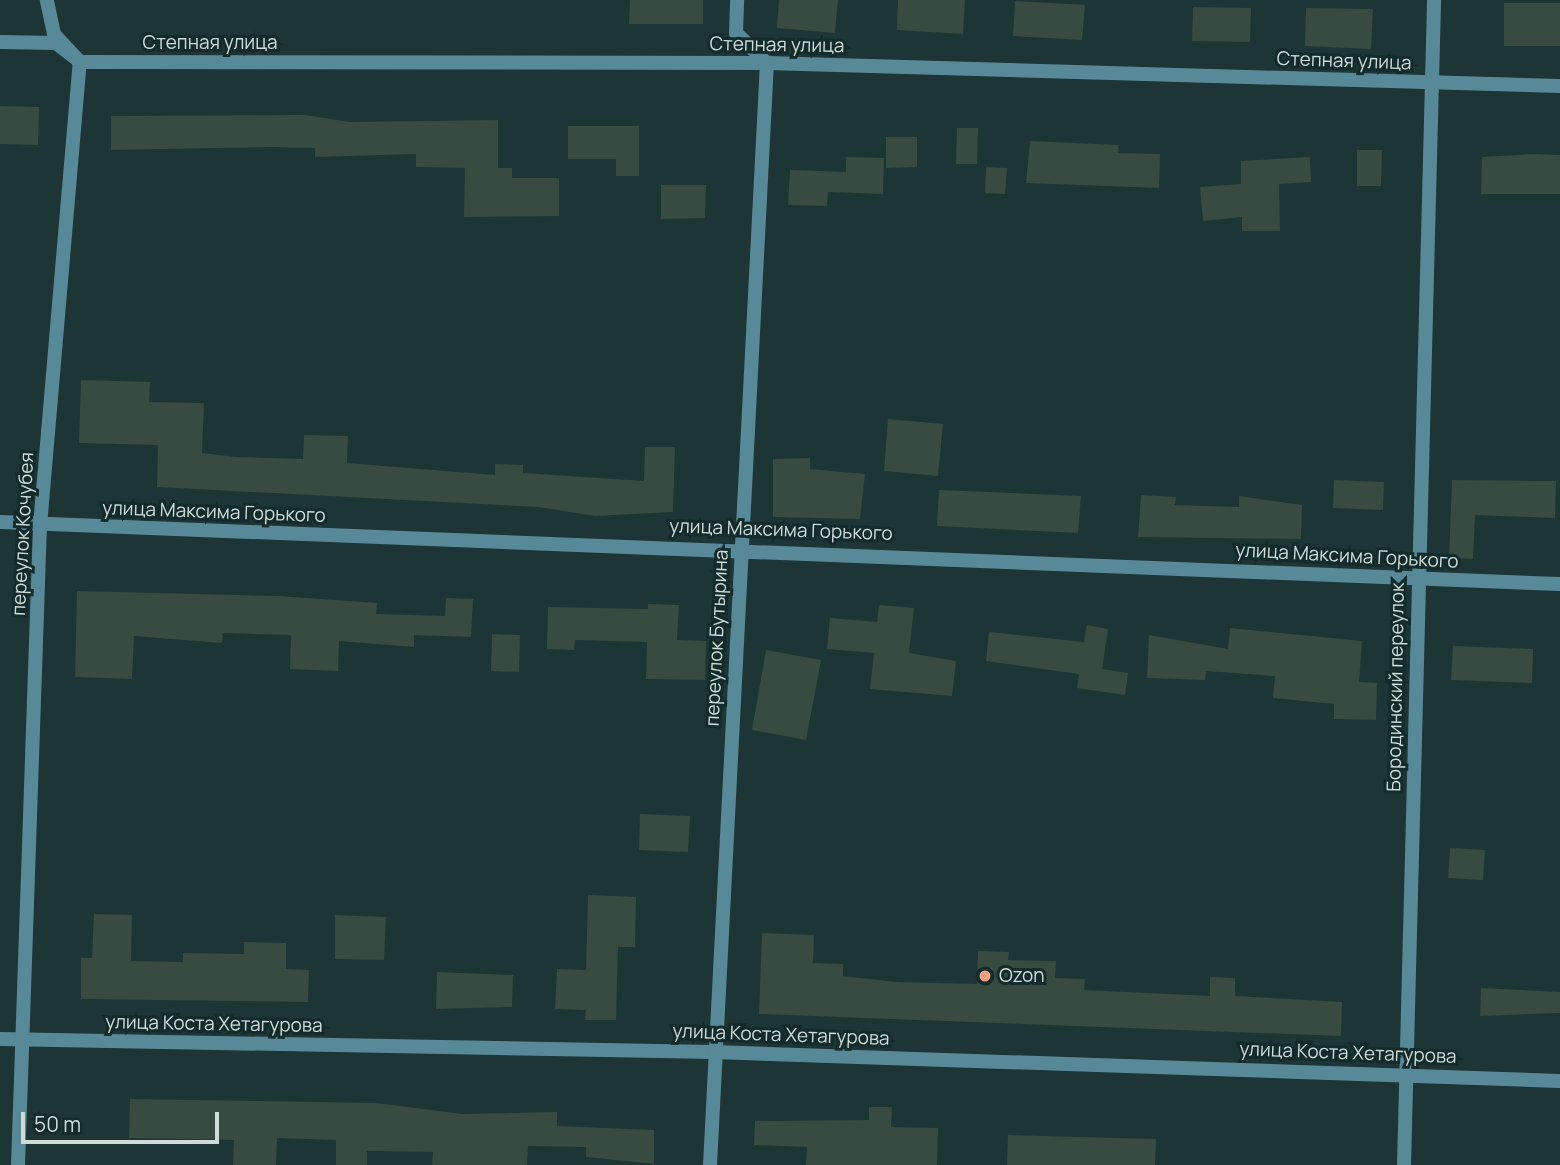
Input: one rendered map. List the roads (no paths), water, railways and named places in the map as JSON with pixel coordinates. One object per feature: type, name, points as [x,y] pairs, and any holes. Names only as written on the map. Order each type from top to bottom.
[{"type":"street","points":[[47,0],[54,34],[80,62]]},
{"type":"street","points":[[737,0],[736,33],[767,63]]},
{"type":"street","name":"Бородинский переулок","points":[[1404,1165],[1434,0]]},
{"type":"street","points":[[0,42],[56,43],[80,62]]},
{"type":"street","name":"Степная улица","points":[[80,62],[767,63],[1560,86]]},
{"type":"street","name":"переулок Кочубея","points":[[18,1165],[20,1039],[40,526],[80,62]]},
{"type":"street","name":"переулок Бутырина","points":[[710,1165],[767,63]]},
{"type":"street","name":"улица Максима Горького","points":[[0,522],[40,526],[741,547],[1560,584]]},
{"type":"street","name":"улица Коста Хетагурова","points":[[0,1039],[714,1052],[1560,1081]]},
{"type":"place","name":"Ozon","points":[[985,976]]}]
